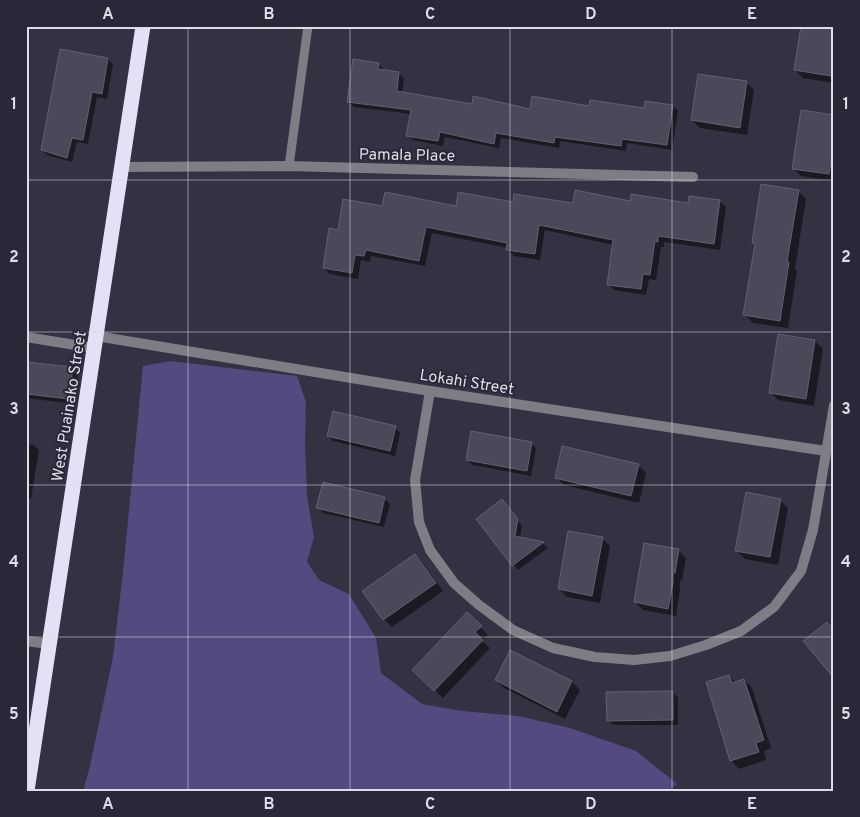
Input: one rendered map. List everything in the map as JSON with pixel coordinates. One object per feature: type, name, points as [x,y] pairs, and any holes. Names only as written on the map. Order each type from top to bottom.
[{"type":"highway","name":"West Puainako Street","points":[[27,791],[143,26]]},
{"type":"street","name":"Pamala Place","points":[[121,167],[289,166],[692,177]]},
{"type":"street","name":"Lokahi Street","points":[[26,337],[95,342],[830,451]]},
{"type":"street","points":[[430,391],[415,480],[419,522],[430,550],[454,584],[514,630],[553,648],[595,657],[634,660],[670,656],[706,645],[741,631],[774,607],[801,571],[813,530],[830,451],[834,405]]},
{"type":"street","points":[[26,641],[49,644]]},
{"type":"lane","points":[[289,166],[308,26]]},
{"type":"shaded area","points":[[170,361],[297,376],[306,402],[307,496],[314,537],[307,562],[319,580],[349,594],[376,638],[381,673],[422,704],[462,711],[518,716],[570,728],[636,751],[677,784],[667,791],[83,791],[113,657],[143,366]]},
{"type":"building","points":[[801,26],[834,26],[834,60],[831,76],[794,70]]},
{"type":"building","points":[[60,49],[108,58],[102,94],[92,92],[83,140],[72,138],[67,158],[41,150]]},
{"type":"building","points":[[353,59],[379,63],[378,69],[399,72],[397,91],[472,104],[473,96],[530,109],[532,96],[589,106],[590,100],[644,108],[645,101],[673,105],[667,145],[622,139],[621,146],[555,137],[554,143],[496,133],[494,144],[440,132],[438,141],[406,136],[411,110],[347,102]]},
{"type":"building","points":[[698,74],[747,81],[740,128],[691,120]]},
{"type":"building","points":[[801,110],[834,115],[834,144],[829,174],[792,169]]},
{"type":"building","points":[[761,184],[799,190],[787,262],[789,262],[780,321],[743,315],[755,244],[752,243]]},
{"type":"building","points":[[575,190],[630,201],[631,194],[688,203],[689,196],[720,200],[714,244],[658,236],[658,242],[655,241],[650,275],[643,274],[641,289],[607,285],[613,240],[539,225],[535,254],[506,250],[507,243],[426,227],[419,261],[366,250],[364,256],[355,255],[352,273],[323,268],[329,228],[338,230],[343,199],[382,206],[385,192],[456,206],[458,192],[513,202],[514,194],[573,203]]},
{"type":"building","points":[[778,334],[815,340],[806,399],[769,393]]},
{"type":"building","points":[[26,362],[73,367],[69,399],[26,394]]},
{"type":"building","points":[[333,411],[396,426],[390,451],[327,436]]},
{"type":"building","points":[[471,431],[532,442],[527,471],[466,460]]},
{"type":"building","points":[[562,446],[639,464],[631,496],[555,478]]},
{"type":"building","points":[[323,482],[385,497],[379,523],[316,508]]},
{"type":"building","points":[[746,492],[781,499],[770,557],[735,551]]},
{"type":"building","points":[[502,499],[518,519],[515,536],[544,542],[512,566],[476,519]]},
{"type":"building","points":[[568,531],[603,537],[592,596],[558,589]]},
{"type":"building","points":[[644,543],[679,549],[675,573],[673,573],[668,609],[634,602]]},
{"type":"building","points":[[415,554],[436,583],[383,620],[362,591]]},
{"type":"building","points":[[467,612],[482,626],[475,632],[483,640],[434,691],[412,670]]},
{"type":"building","points":[[827,622],[834,630],[834,678],[803,641]]},
{"type":"building","points":[[510,650],[572,681],[557,712],[495,680]]},
{"type":"building","points":[[729,675],[732,683],[744,679],[764,740],[756,743],[759,752],[730,761],[706,682]]},
{"type":"building","points":[[673,691],[673,720],[607,721],[606,692]]}]
